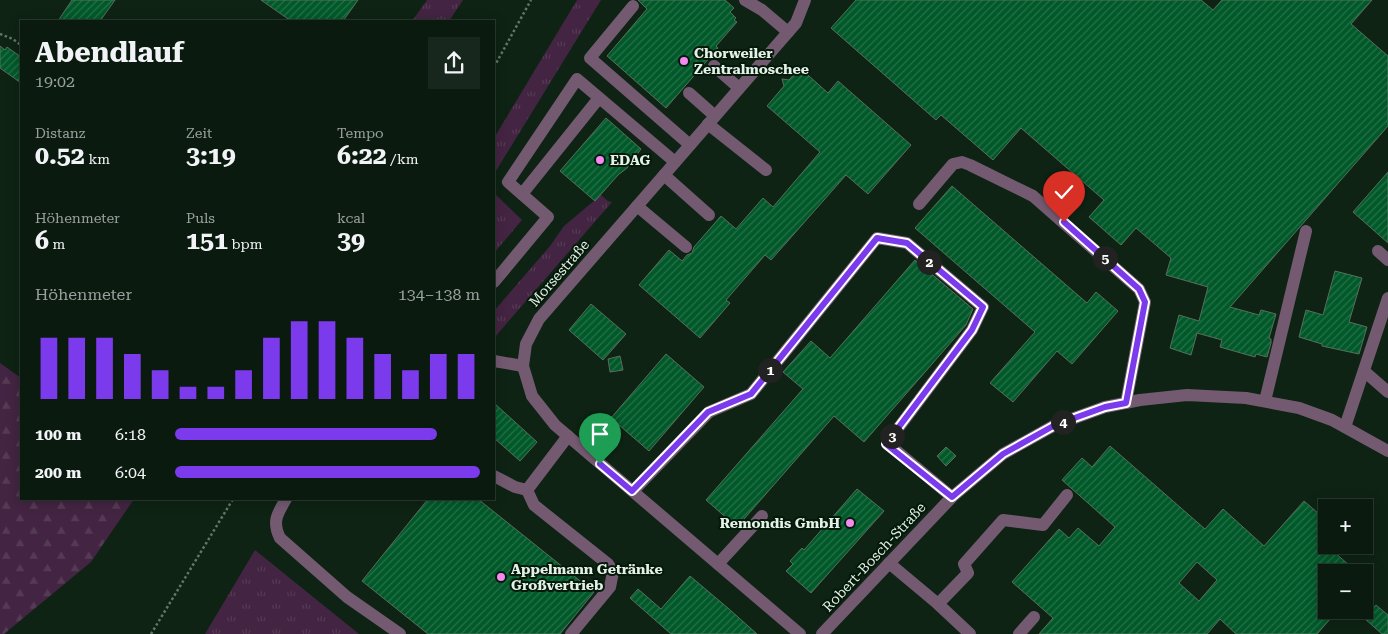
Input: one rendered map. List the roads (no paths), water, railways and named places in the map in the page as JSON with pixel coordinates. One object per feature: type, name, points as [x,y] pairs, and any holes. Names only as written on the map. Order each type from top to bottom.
[{"type":"street","points":[[745,0],[762,10],[788,32]]},
{"type":"street","name":"Morsestraße","points":[[800,634],[555,425],[532,396],[523,366],[526,344],[539,319],[796,23],[805,0]]},
{"type":"street","points":[[633,6],[590,58],[690,145]]},
{"type":"street","points":[[714,66],[739,88]]},
{"type":"street","points":[[495,281],[548,217],[508,182],[577,79],[675,162]]},
{"type":"street","points":[[689,93],[712,120],[766,170]]},
{"type":"street","points":[[522,194],[599,98]]},
{"type":"street","points":[[919,204],[953,164],[962,162],[970,165],[1033,196],[1139,289],[1145,302],[1126,403]]},
{"type":"street","points":[[664,175],[709,215]]},
{"type":"street","points":[[637,206],[686,247]]},
{"type":"street","points":[[1265,401],[1306,232]]},
{"type":"street","points":[[632,491],[708,412],[751,394],[877,238],[907,243],[983,307],[972,330],[886,444],[952,497]]},
{"type":"street","points":[[1378,251],[1388,260]]},
{"type":"street","points":[[1345,427],[1388,298]]},
{"type":"street","points":[[495,361],[523,366]]},
{"type":"street","points":[[1364,371],[1388,392]]},
{"type":"street","name":"Robert-Bosch-Straße","points":[[826,633],[952,497],[1003,454],[1055,425],[1105,407],[1187,395],[1246,398],[1300,408],[1332,420],[1388,451]]},
{"type":"street","points":[[527,490],[568,436]]},
{"type":"street","points":[[495,477],[515,487],[527,490]]},
{"type":"street","points":[[527,490],[534,505],[608,564],[613,572],[610,587],[571,634]]},
{"type":"street","points":[[938,604],[968,573],[964,564],[1003,520],[1043,524],[1067,495]]},
{"type":"street","points":[[285,500],[278,513],[275,528],[280,538],[347,597],[400,634]]},
{"type":"street","points":[[718,564],[762,516]]},
{"type":"street","points":[[889,563],[970,634]]},
{"type":"street","points":[[1019,634],[1034,617]]},
{"type":"place","name":"Chorweiler Zentralmoschee","points":[[684,61]]},
{"type":"place","name":"EDAG","points":[[600,160]]},
{"type":"place","name":"Remondis GmbH","points":[[850,523]]},
{"type":"place","name":"Appelmann Getränke Großvertrieb","points":[[501,577]]}]
